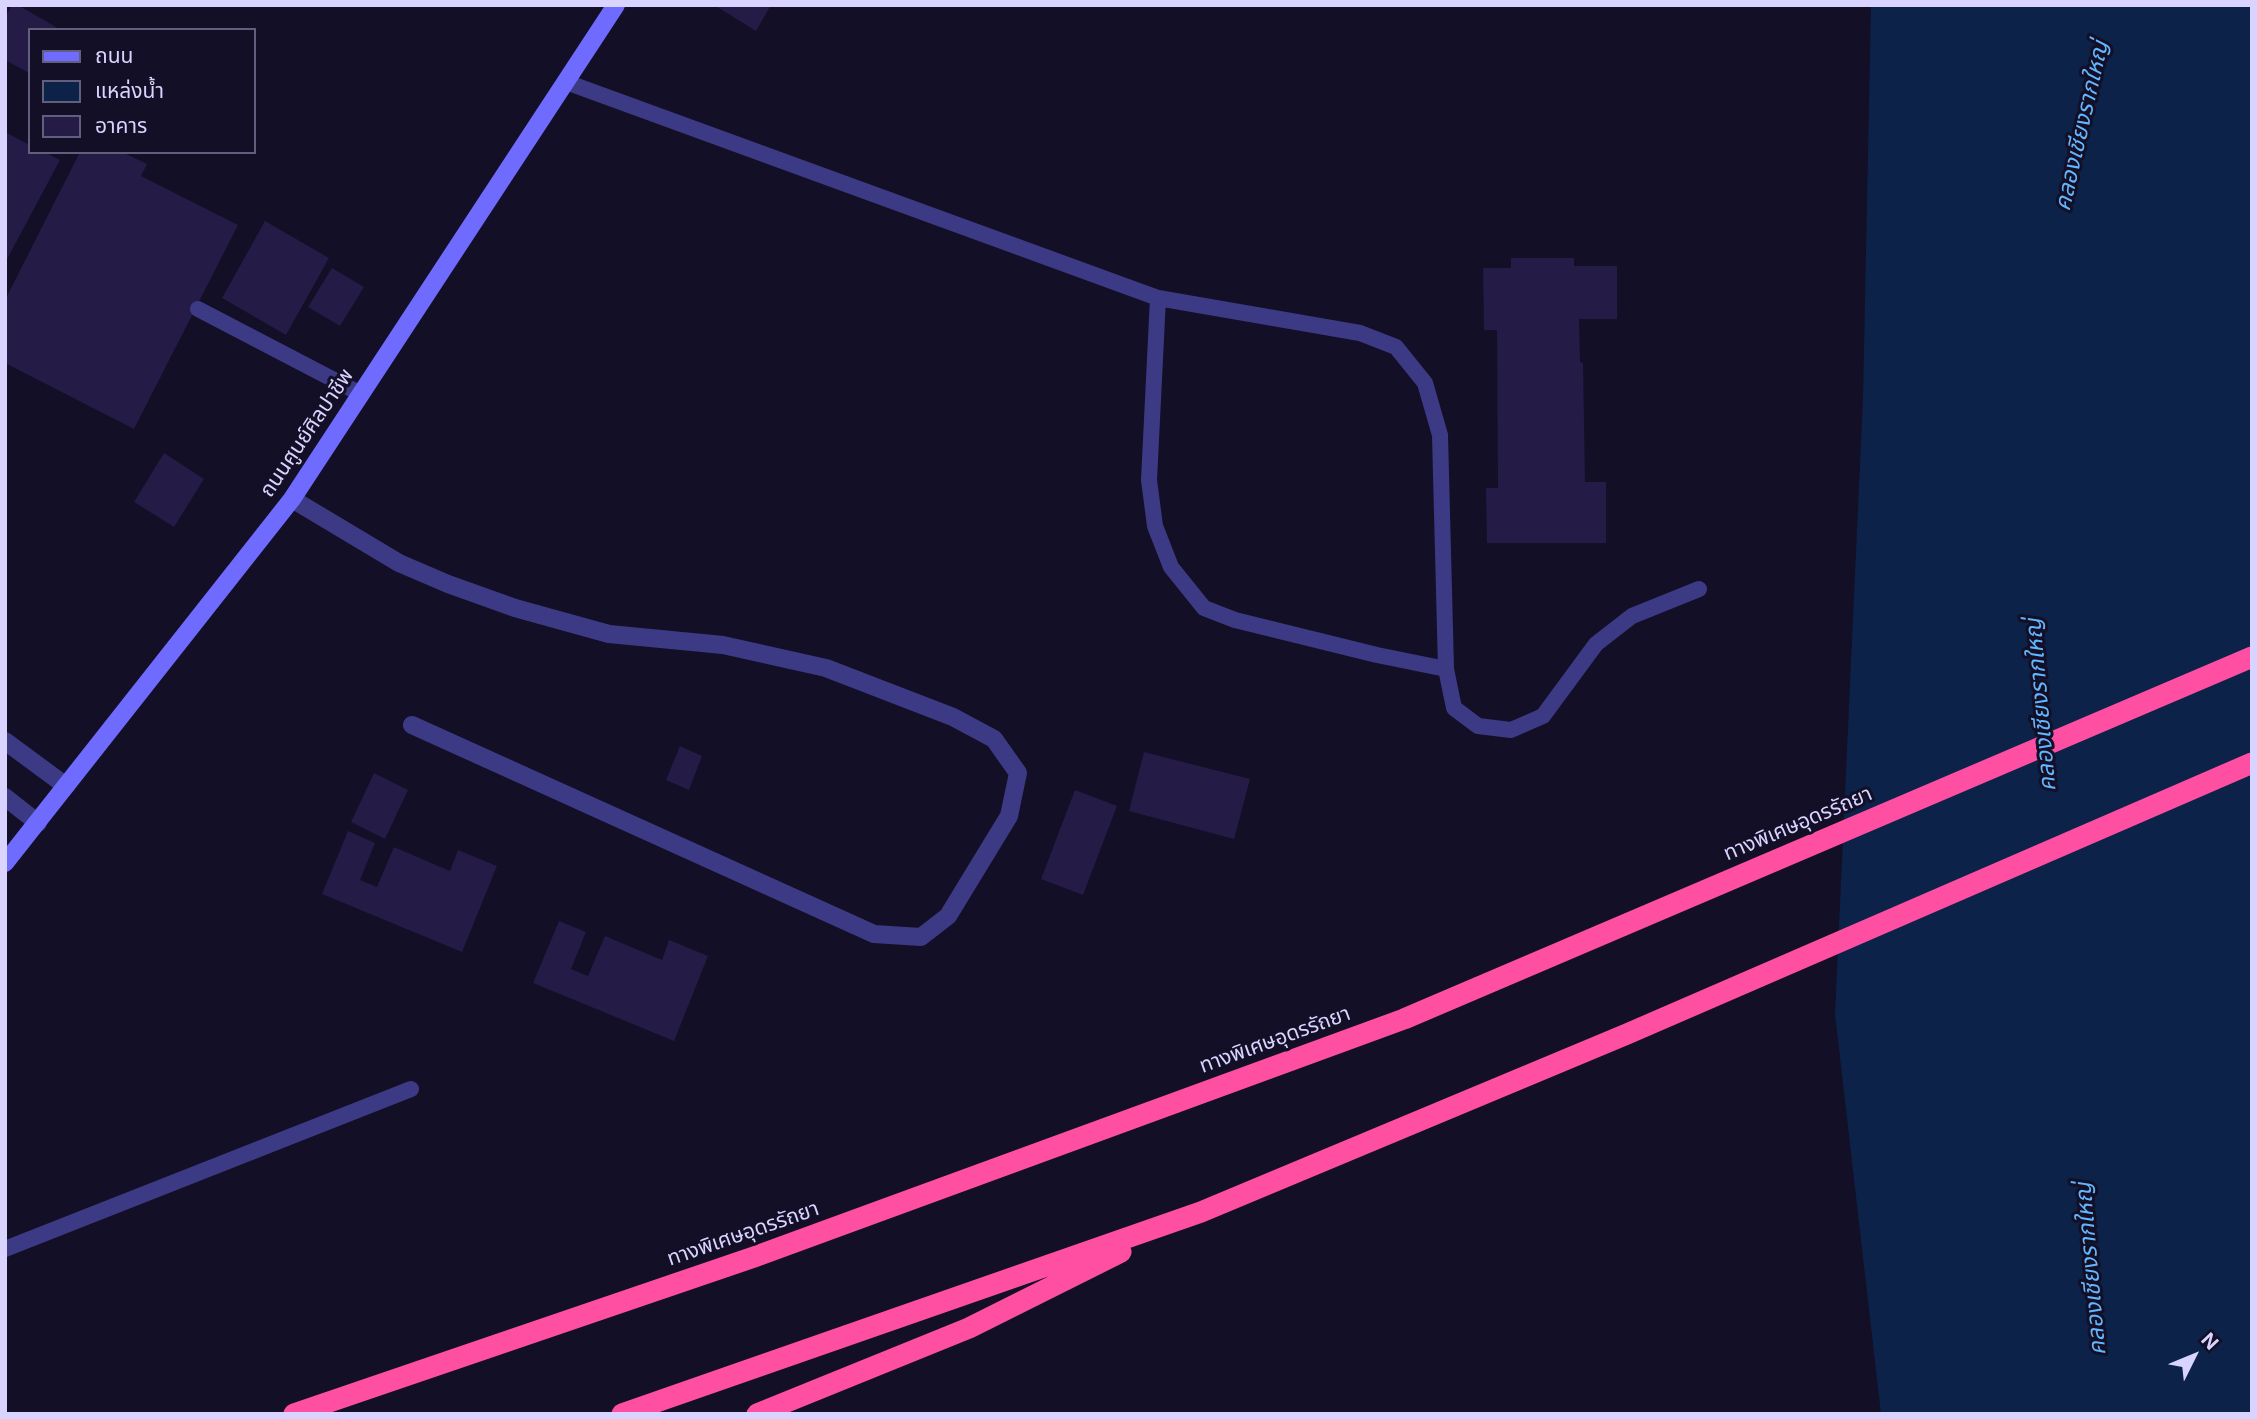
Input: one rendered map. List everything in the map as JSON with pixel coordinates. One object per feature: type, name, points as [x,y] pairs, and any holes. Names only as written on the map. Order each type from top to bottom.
[{"type":"highway","name":"ทางพิเศษอุดรรัถยา","points":[[294,1414],[754,1257],[1404,1019],[2252,657]]},
{"type":"highway","points":[[622,1414],[1201,1212],[1627,1034],[2252,763]]},
{"type":"highway","points":[[757,1414],[969,1328],[1201,1212]]},
{"type":"main road","name":"ถนนศูนย์ศิลปาชีพ","points":[[5,863],[292,499],[616,5]]},
{"type":"street","points":[[292,499],[399,563],[515,608],[609,634],[723,645],[826,668],[953,717],[995,739],[1018,773],[1009,816],[948,916],[921,937],[874,934],[412,725]]},
{"type":"street","points":[[5,741],[66,786]]},
{"type":"street","points":[[5,797],[38,823]]},
{"type":"lane","points":[[566,82],[1158,298],[1360,333],[1396,347],[1425,383],[1440,435],[1446,669],[1454,708],[1478,726],[1511,730],[1543,716],[1596,644],[1632,616],[1699,589]]},
{"type":"lane","points":[[1158,298],[1149,480],[1155,526],[1171,567],[1204,608],[1235,620],[1377,656],[1446,669]]},
{"type":"lane","points":[[198,309],[361,394]]},
{"type":"lane","points":[[5,1249],[411,1089]]},
{"type":"water","name":"คลองเชียงรากใหญ่","points":[[1871,5],[2252,5],[2252,1414],[1881,1414],[1835,1014],[1863,398]]},
{"type":"building","points":[[12,5],[18,5],[56,27],[28,28],[28,72],[5,60],[5,17]]},
{"type":"building","points":[[714,5],[771,5],[756,31]]},
{"type":"building","points":[[5,132],[28,144],[28,154],[48,154],[60,160],[5,263]]},
{"type":"building","points":[[79,154],[126,154],[147,164],[141,176],[238,225],[134,429],[5,363],[5,300]]},
{"type":"building","points":[[265,221],[329,258],[286,335],[222,298]]},
{"type":"building","points":[[1511,258],[1574,258],[1574,266],[1617,266],[1617,319],[1579,319],[1580,362],[1583,363],[1585,482],[1606,482],[1606,543],[1487,543],[1486,488],[1498,488],[1497,330],[1484,330],[1483,268],[1511,268]]},
{"type":"building","points":[[332,268],[364,287],[340,326],[308,307]]},
{"type":"building","points":[[164,453],[204,479],[174,527],[134,502]]},
{"type":"building","points":[[680,746],[702,756],[689,790],[666,780]]},
{"type":"building","points":[[1144,752],[1250,779],[1234,839],[1129,811]]},
{"type":"building","points":[[374,773],[408,790],[385,839],[351,822]]},
{"type":"building","points":[[1075,790],[1117,806],[1083,895],[1041,879]]},
{"type":"building","points":[[348,831],[375,843],[360,880],[377,887],[394,847],[450,871],[458,850],[497,866],[462,952],[322,894]]},
{"type":"building","points":[[559,921],[586,932],[571,969],[588,976],[605,936],[662,960],[669,940],[708,956],[674,1041],[533,983]]}]
